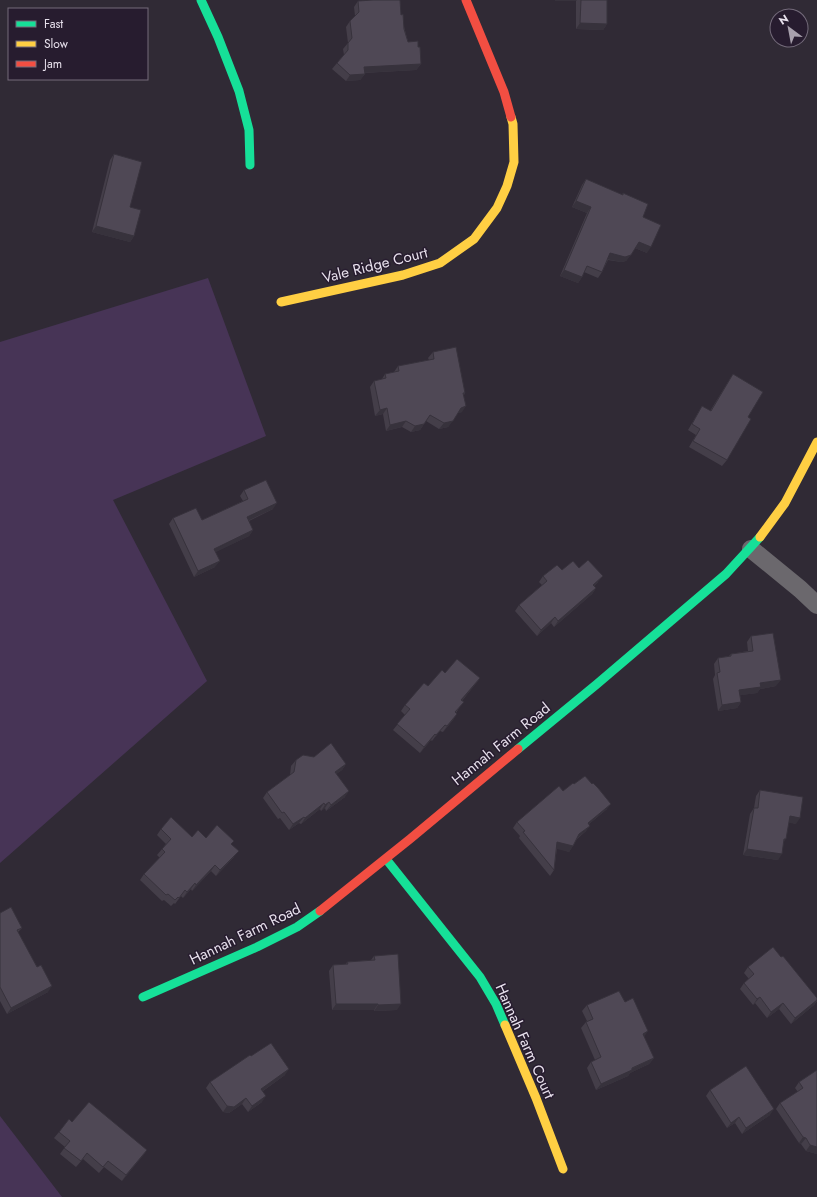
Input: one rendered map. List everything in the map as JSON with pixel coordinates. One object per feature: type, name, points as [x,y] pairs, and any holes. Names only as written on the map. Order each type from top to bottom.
[{"type":"street","points":[[201,0],[218,37],[239,91],[249,130],[250,165]]},
{"type":"street","name":"Vale Ridge Court","points":[[281,302],[404,275],[440,263],[474,239],[497,208],[507,186],[514,162],[513,124],[504,92],[466,0]]},
{"type":"street","name":"Hannah Farm Road","points":[[143,996],[257,947],[296,927],[322,910],[386,859],[597,684],[726,574],[751,549],[785,503],[817,442]]},
{"type":"street","points":[[751,549],[800,589],[817,605]]},
{"type":"street","name":"Hannah Farm Court","points":[[386,859],[480,977],[496,1004],[536,1098],[563,1169]]},
{"type":"shaded area","points":[[208,278],[266,436],[113,500],[207,681],[0,863],[0,342]]},
{"type":"shaded area","points":[[0,1116],[62,1197],[0,1197]]},
{"type":"building","points":[[400,0],[401,15],[403,14],[404,29],[408,42],[418,41],[418,47],[420,47],[421,64],[364,67],[365,74],[350,75],[337,63],[348,50],[348,43],[352,38],[350,21],[359,12],[358,1]]},
{"type":"building","points":[[581,0],[607,0],[607,24],[580,23]]},
{"type":"building","points":[[114,154],[142,162],[130,207],[141,210],[134,236],[96,226]]},
{"type":"building","points":[[586,179],[648,204],[643,217],[661,225],[651,247],[639,242],[631,255],[625,257],[610,253],[602,272],[587,266],[582,277],[564,270],[591,207],[576,201]]},
{"type":"building","points":[[456,347],[466,406],[461,408],[453,421],[444,423],[430,415],[424,424],[415,426],[406,421],[390,425],[387,408],[380,410],[374,381],[386,378],[385,374],[399,371],[398,366],[434,359],[433,352]]},
{"type":"building","points":[[733,374],[763,392],[748,417],[751,419],[727,460],[693,441],[700,429],[692,424],[702,406],[711,411]]},
{"type":"building","points":[[266,480],[277,503],[247,517],[253,530],[214,549],[220,561],[198,571],[173,518],[196,508],[202,520],[248,499],[244,490]]},
{"type":"building","points":[[588,560],[603,576],[593,585],[596,588],[558,621],[555,617],[541,630],[519,605],[547,581],[543,576],[557,565],[562,570],[573,561],[579,568]]},
{"type":"building","points":[[773,633],[781,680],[760,683],[761,687],[739,690],[741,702],[722,705],[717,673],[720,672],[718,658],[731,656],[731,654],[753,651],[751,636]]},
{"type":"building","points":[[457,659],[480,678],[461,700],[464,702],[455,712],[457,714],[447,726],[445,725],[436,735],[435,734],[424,747],[397,724],[410,709],[405,705],[424,683],[428,686],[442,670],[445,673]]},
{"type":"building","points":[[331,743],[346,764],[335,772],[349,791],[331,805],[329,802],[325,805],[324,803],[305,818],[304,817],[293,824],[284,812],[282,813],[267,792],[294,772],[296,760],[303,755],[314,757]]},
{"type":"building","points":[[585,776],[598,788],[611,804],[588,823],[590,826],[579,834],[573,846],[557,842],[554,870],[523,832],[525,831],[517,822],[559,786],[563,791]]},
{"type":"building","points":[[760,790],[803,797],[800,818],[790,816],[782,854],[747,849],[754,808],[758,808]]},
{"type":"building","points":[[171,817],[192,837],[198,830],[206,838],[217,825],[234,841],[231,844],[239,851],[220,870],[215,865],[196,885],[195,883],[187,892],[185,890],[179,898],[178,897],[175,900],[168,894],[166,895],[144,874],[165,852],[162,849],[171,839],[161,829]]},
{"type":"building","points":[[11,907],[22,928],[17,930],[37,967],[41,965],[52,986],[11,1008],[0,987],[0,913]]},
{"type":"building","points":[[773,947],[781,957],[783,956],[817,998],[817,1000],[795,1018],[783,1003],[771,1012],[760,997],[757,999],[744,983],[754,974],[748,967]]},
{"type":"building","points":[[398,954],[401,1004],[336,1004],[333,965],[348,964],[347,962],[375,960],[374,956]]},
{"type":"building","points":[[619,991],[625,1002],[633,998],[648,1031],[643,1034],[654,1058],[601,1084],[591,1062],[601,1057],[586,1022],[593,1019],[587,1005]]},
{"type":"building","points":[[271,1043],[289,1069],[261,1089],[266,1096],[252,1106],[246,1098],[234,1107],[227,1106],[210,1082],[250,1055],[251,1056]]},
{"type":"building","points":[[746,1066],[774,1109],[746,1128],[739,1117],[731,1123],[710,1090]]},
{"type":"building","points":[[817,1070],[817,1147],[810,1145],[806,1138],[803,1137],[780,1103],[803,1088],[799,1082]]},
{"type":"building","points":[[89,1102],[147,1150],[126,1175],[108,1161],[103,1167],[87,1153],[81,1161],[64,1148],[70,1141],[59,1132],[69,1119],[72,1122]]},
{"type":"traffic: fast","points":[[201,0],[218,37],[239,91],[249,130],[250,165]]},
{"type":"traffic: fast","points":[[518,749],[726,574],[760,537]]},
{"type":"traffic: fast","points":[[386,859],[480,977],[496,1004],[505,1025]]},
{"type":"traffic: fast","points":[[143,997],[257,947],[297,927],[320,911]]},
{"type":"traffic: slow","points":[[281,302],[403,275],[440,263],[474,239],[497,208],[507,186],[514,162],[513,124],[511,117]]},
{"type":"traffic: slow","points":[[760,537],[785,503],[817,442]]},
{"type":"traffic: slow","points":[[505,1025],[536,1098],[563,1169]]},
{"type":"traffic: jam","points":[[466,0],[504,92],[511,117]]},
{"type":"traffic: jam","points":[[320,911],[410,839],[518,749]]}]
